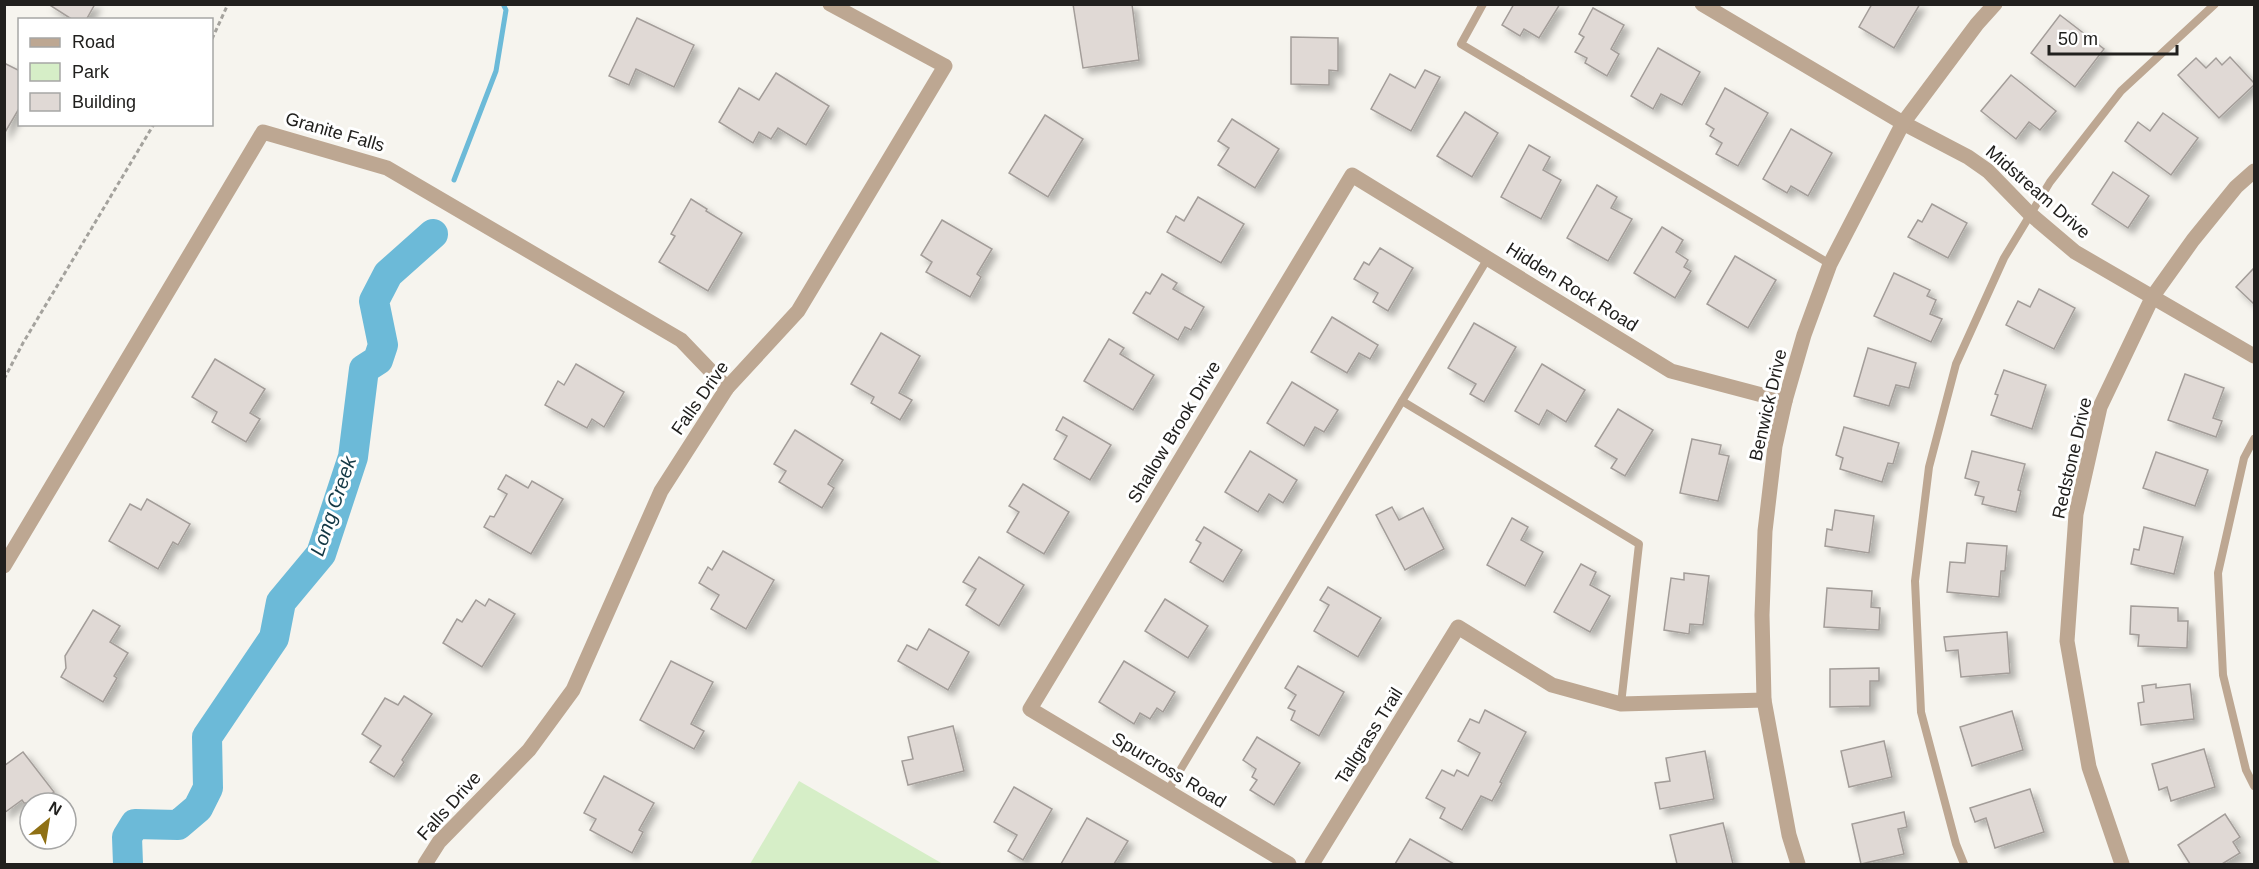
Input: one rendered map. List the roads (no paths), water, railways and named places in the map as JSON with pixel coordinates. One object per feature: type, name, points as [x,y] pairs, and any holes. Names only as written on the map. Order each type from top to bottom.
[{"type":"street","name":"Falls Drive","points":[[425,864],[439,842],[530,750],[573,690],[662,491],[727,388],[798,311],[945,66],[830,4]]},
{"type":"street","name":"Midstream Drive","points":[[1702,4],[1904,123],[1968,157],[1988,171],[2029,213],[2075,252],[2254,356]]},
{"type":"street","name":"Benwick Drive","points":[[1798,864],[1789,835],[1764,700],[1762,615],[1765,531],[1776,446],[1785,401],[1804,335],[1830,264],[1904,123],[1977,24],[1994,5]]},
{"type":"street","name":"Granite Falls","points":[[4,566],[263,132],[387,168],[681,340],[727,388]]},
{"type":"street","name":"Redstone Drive","points":[[2122,864],[2089,767],[2067,641],[2076,514],[2100,407],[2153,296],[2193,240],[2236,187],[2254,171]]},
{"type":"street","name":"Hidden Rock Road","points":[[1352,175],[1671,371],[1785,401]]},
{"type":"street","name":"Shallow Brook Drive","points":[[1030,709],[1352,175]]},
{"type":"street","name":"Tallgrass Trail","points":[[1312,864],[1458,627],[1552,685],[1621,704]]},
{"type":"street","points":[[1621,704],[1764,700]]},
{"type":"street","name":"Spurcross Road","points":[[1030,709],[1289,864]]},
{"type":"lane","points":[[1483,4],[1461,44],[1830,264]]},
{"type":"lane","points":[[1964,864],[1956,844],[1921,712],[1915,581],[1929,467],[1956,364],[2004,258],[2029,213],[2050,182],[2121,91],[2215,4]]},
{"type":"lane","points":[[1167,792],[1488,258]]},
{"type":"lane","points":[[1402,401],[1639,544],[1621,704]]},
{"type":"lane","points":[[2254,439],[2244,458],[2218,573],[2223,675],[2246,770],[2254,786]]},
{"type":"waterway","name":"Long Creek","points":[[454,180],[496,71],[506,10],[503,4]]},
{"type":"waterway","name":"Long Creek","points":[[128,864],[127,837],[135,824],[178,825],[198,808],[208,788],[207,737],[274,638],[281,602],[321,554],[353,457],[364,369],[378,360],[383,345],[374,301],[388,274],[433,234]]}]
